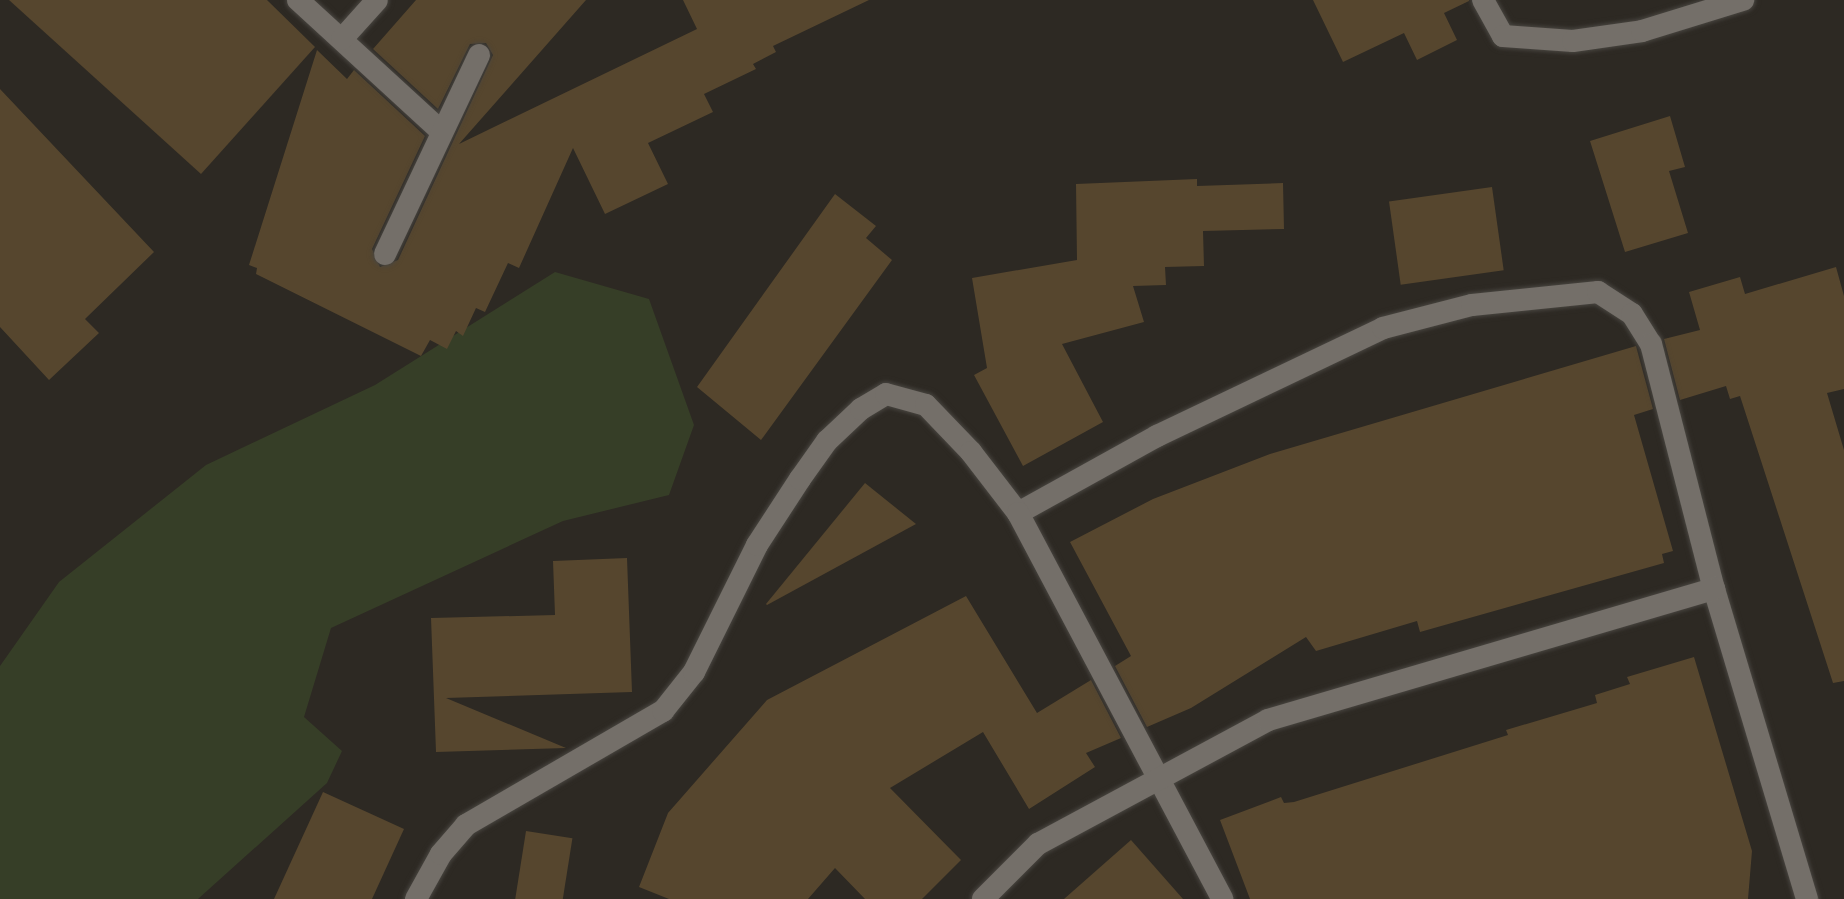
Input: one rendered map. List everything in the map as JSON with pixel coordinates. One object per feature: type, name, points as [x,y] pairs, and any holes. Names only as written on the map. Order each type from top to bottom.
[{"type":"street","points":[[298,0],[441,131]]},
{"type":"street","points":[[342,39],[377,0]]},
{"type":"street","points":[[1483,0],[1503,36],[1573,41],[1642,31],[1743,0]]},
{"type":"street","points":[[385,254],[479,55]]},
{"type":"street","points":[[1018,513],[1157,436],[1383,328],[1472,305],[1598,292],[1632,314],[1651,344],[1714,589],[1807,899]]},
{"type":"street","points":[[416,899],[441,854],[466,825],[663,711],[694,672],[757,545],[800,479],[827,441],[861,409],[886,394],[926,405],[971,452],[1018,513],[1222,899]]},
{"type":"street","points":[[983,899],[1038,844],[1268,720],[1714,589]]},
{"type":"green space","points":[[555,272],[649,299],[694,425],[669,495],[563,521],[331,628],[304,717],[342,751],[327,783],[198,899],[0,899],[0,666],[59,582],[206,465],[375,385]]},
{"type":"building","points":[[9,0],[267,0],[315,47],[201,174]]},
{"type":"building","points":[[416,0],[586,0],[459,144],[697,29],[683,0],[869,0],[773,46],[776,52],[753,64],[756,69],[704,94],[713,112],[648,143],[668,184],[605,214],[573,148],[519,268],[508,263],[485,312],[476,308],[463,336],[456,331],[447,349],[430,340],[421,356],[256,274],[257,268],[249,265],[317,50],[347,79],[354,70],[425,136],[372,249],[380,267],[398,260],[493,55],[486,43],[470,44],[438,109],[373,49]]},
{"type":"building","points":[[1313,0],[1469,1],[1444,13],[1457,40],[1417,60],[1404,33],[1343,62]]},
{"type":"building","points":[[0,89],[154,252],[85,319],[99,333],[49,380],[0,327]]},
{"type":"building","points":[[1670,116],[1685,167],[1669,171],[1688,233],[1625,252],[1590,141]]},
{"type":"building","points":[[1197,179],[1197,186],[1283,183],[1284,229],[1203,231],[1204,266],[1165,267],[1166,285],[1133,286],[1144,322],[1062,344],[1103,422],[1023,466],[974,375],[987,368],[972,278],[1077,260],[1076,184]]},
{"type":"building","points":[[1492,187],[1504,270],[1401,285],[1389,201]]},
{"type":"building","points":[[835,194],[876,226],[866,238],[892,260],[761,440],[697,387]]},
{"type":"building","points":[[1836,267],[1844,296],[1844,389],[1827,393],[1844,450],[1844,681],[1833,683],[1740,396],[1730,399],[1726,386],[1680,400],[1664,339],[1700,330],[1689,292],[1740,277],[1745,294]]},
{"type":"building","points":[[1636,346],[1653,409],[1634,415],[1673,551],[1662,554],[1664,563],[1420,632],[1417,621],[1316,651],[1306,637],[1191,708],[1147,727],[1115,666],[1131,656],[1070,542],[1153,499],[1270,454]]},
{"type":"building","points":[[865,483],[916,524],[767,605],[766,604]]},
{"type":"building","points":[[627,558],[632,692],[446,698],[566,748],[436,752],[431,618],[555,615],[553,561]]},
{"type":"building","points":[[966,596],[1037,713],[1091,680],[1121,738],[1086,753],[1095,767],[1029,809],[983,732],[890,788],[961,860],[922,899],[865,899],[835,868],[808,899],[669,899],[639,887],[668,813],[767,700]]},
{"type":"building","points":[[1694,657],[1752,851],[1748,899],[1250,899],[1220,820],[1281,797],[1284,803],[1294,802],[1508,735],[1506,730],[1597,703],[1595,695],[1630,684],[1627,677]]},
{"type":"building","points":[[323,792],[404,829],[372,899],[274,899]]},
{"type":"building","points":[[526,831],[572,838],[563,899],[515,899]]},
{"type":"building","points":[[1131,840],[1183,899],[1064,899]]}]
